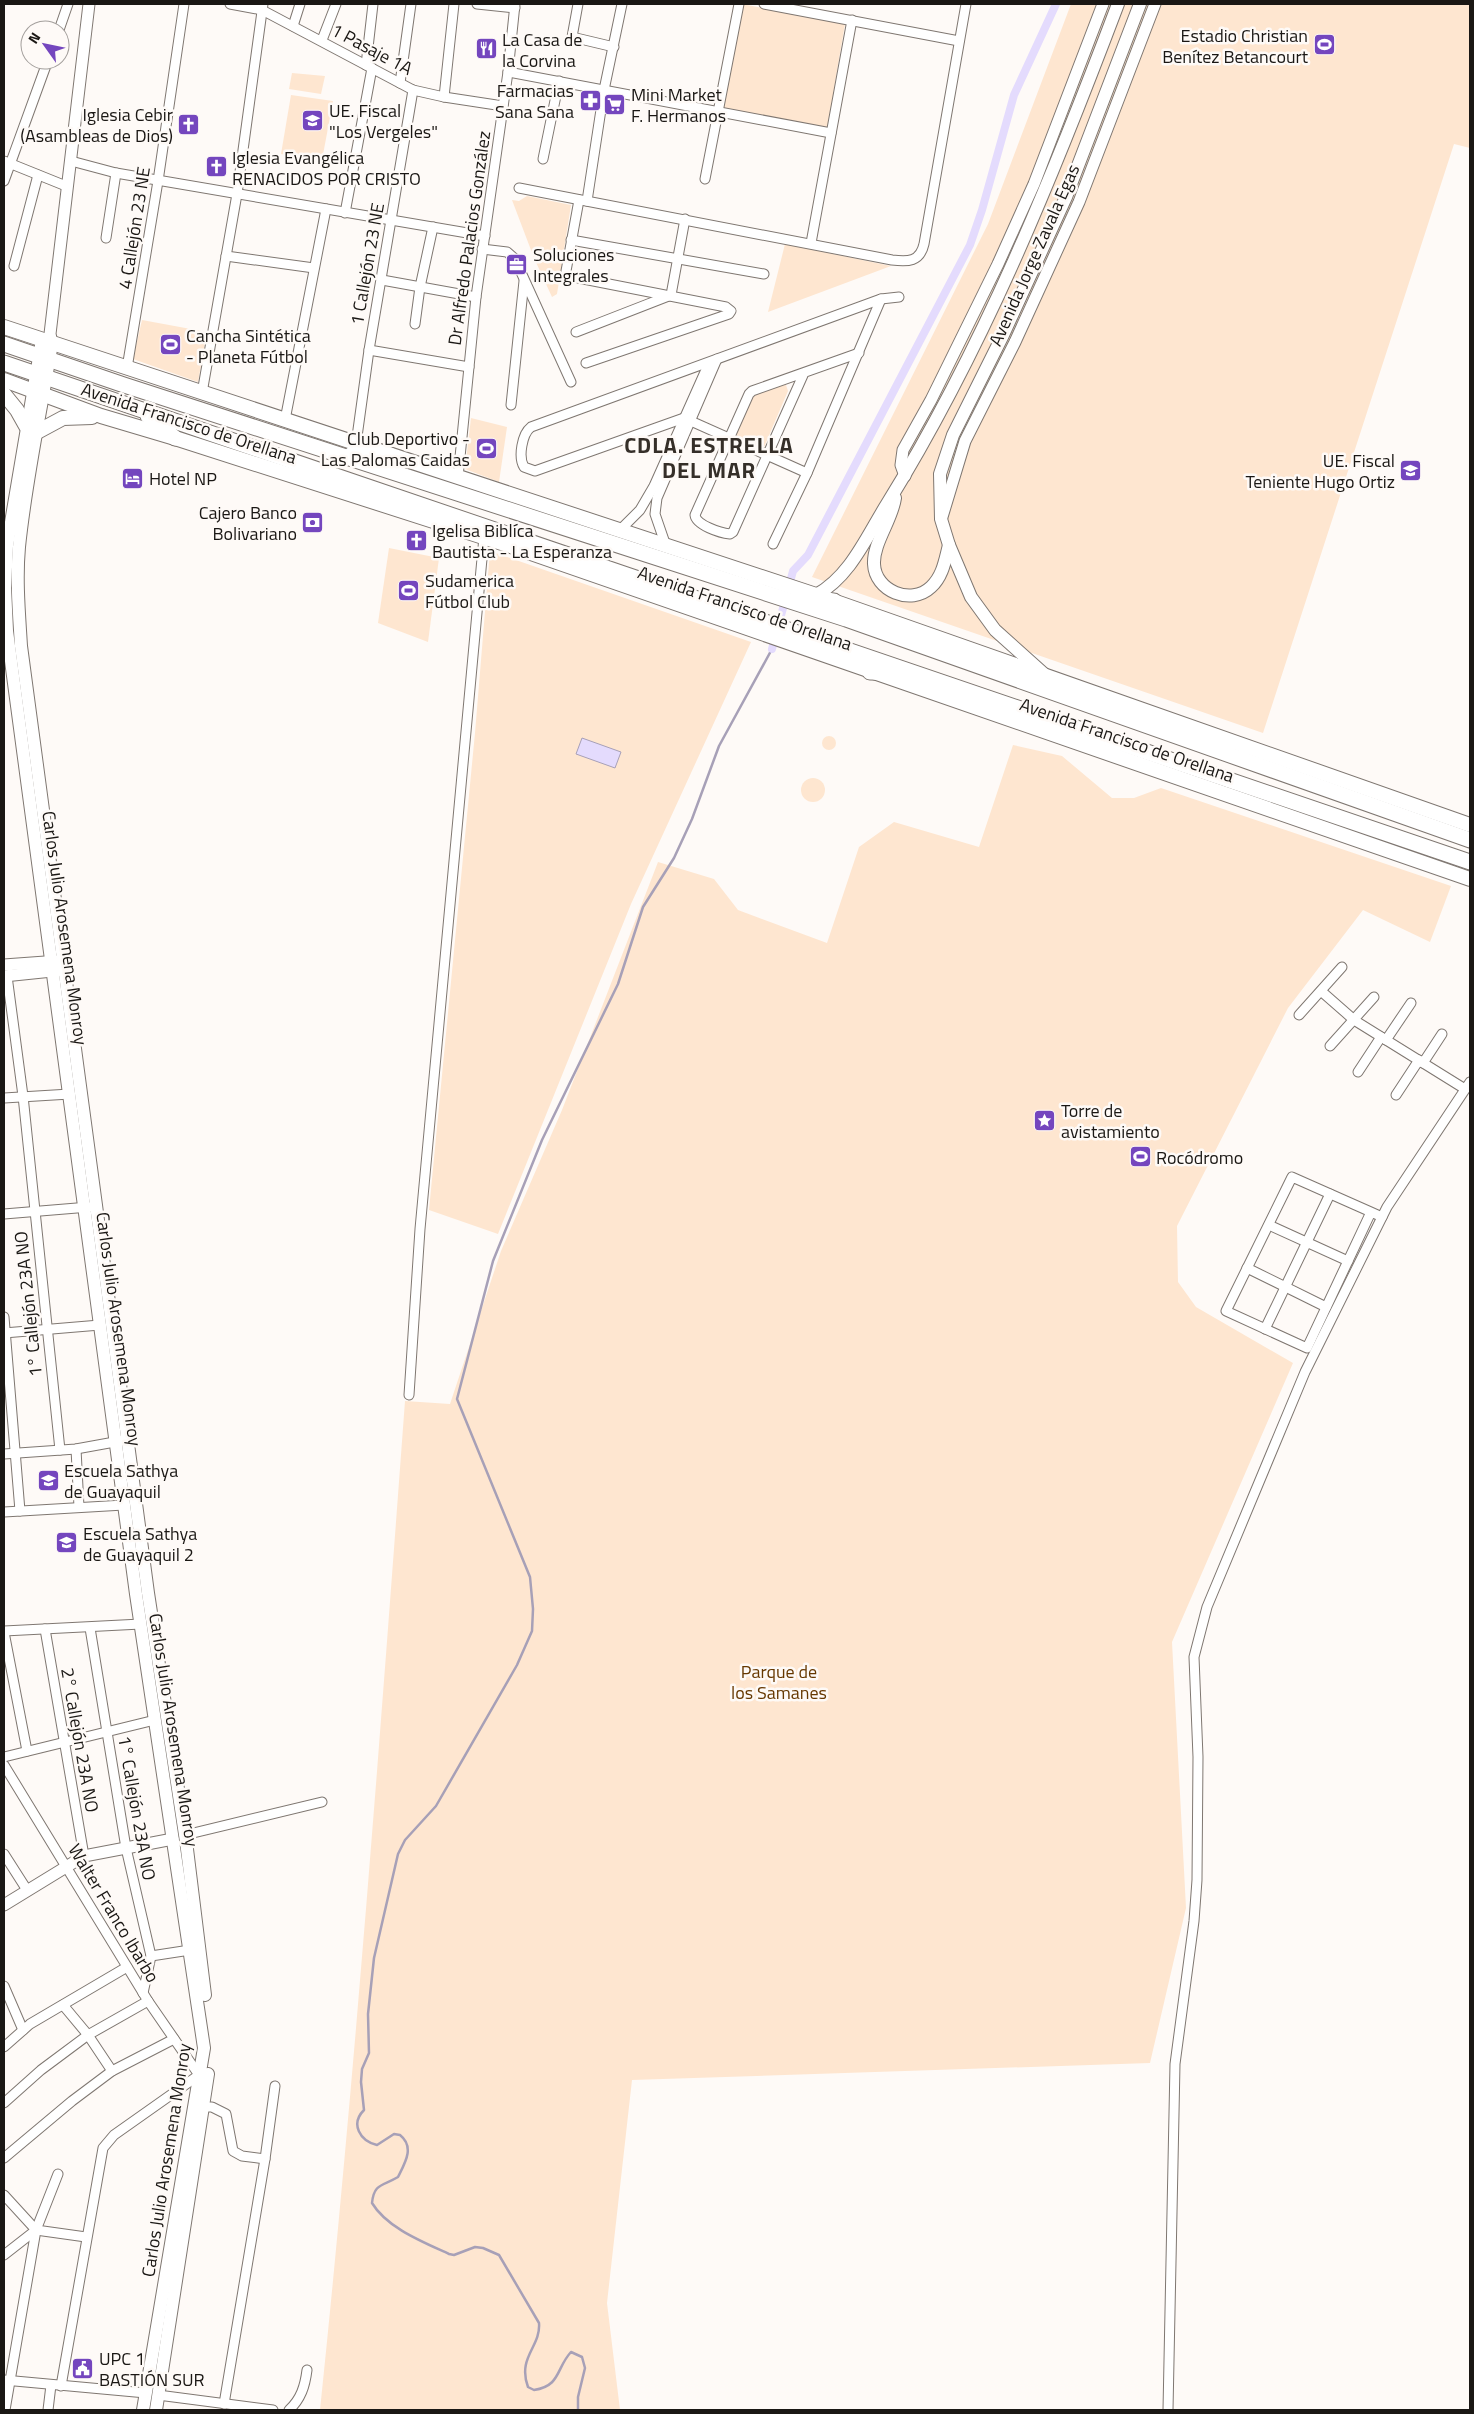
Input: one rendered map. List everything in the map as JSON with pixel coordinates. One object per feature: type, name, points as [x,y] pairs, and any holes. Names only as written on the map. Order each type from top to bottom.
[{"type":"highway","name":"Avenida Francisco de Orellana","points":[[4,344],[333,453],[771,588],[807,597],[859,624],[1470,840]]},
{"type":"highway","name":"Avenida Francisco de Orellana","points":[[4,363],[787,635],[923,674],[1470,862]]},
{"type":"highway","points":[[134,407],[175,438]]},
{"type":"highway","points":[[333,453],[390,455]]},
{"type":"highway","points":[[834,601],[842,611],[859,624]]},
{"type":"highway","points":[[870,672],[923,674]]},
{"type":"main road","name":"Avenida Jorge Zavala Egas","points":[[807,597],[827,589],[840,577],[905,476],[1011,269],[1071,128],[1118,4]]},
{"type":"main road","name":"Avenida Jorge Zavala Egas","points":[[1046,676],[996,630],[967,588],[949,545],[941,518],[940,474],[952,435],[1003,335],[1066,197],[1140,4]]},
{"type":"main road","name":"Avenida Francisco de Orellana","points":[[4,327],[48,339],[127,368],[666,546],[771,588]]},
{"type":"main road","name":"Carlos Julio Arosemena Monroy","points":[[48,339],[7,546],[5,588],[13,663],[58,966],[122,1441],[124,1505],[140,1624],[155,1720],[179,1840],[212,2049],[203,2076],[152,2394],[156,2410]]},
{"type":"main road","name":"Avenida Francisco de Orellana","points":[[4,380],[101,416],[758,625]]},
{"type":"main road","points":[[4,394],[31,429],[63,418],[101,416]]},
{"type":"main road","points":[[895,490],[892,513],[874,558],[876,573],[885,586],[901,595],[911,596],[924,592],[938,578],[949,545]]},
{"type":"main road","name":"Avenida Francisco de Orellana","points":[[807,597],[834,601],[1470,825]]},
{"type":"main road","name":"Avenida Francisco de Orellana","points":[[787,635],[870,672],[1470,879]]},
{"type":"main road","name":"Carlos Julio Arosemena Monroy","points":[[58,966],[70,1094],[91,1206],[100,1324],[148,1593],[179,1840],[190,1950],[204,2048],[203,2107],[152,2394],[144,2410]]},
{"type":"street","points":[[62,20],[68,4]]},
{"type":"street","points":[[48,339],[90,4]]},
{"type":"street","name":"4 Callejón 23 NE","points":[[127,368],[158,180],[184,4]]},
{"type":"street","name":"1 Pasaje 1A","points":[[230,4],[263,7],[293,26],[413,90],[444,98],[503,106]]},
{"type":"street","points":[[293,26],[300,4]]},
{"type":"street","points":[[322,40],[336,4]]},
{"type":"street","points":[[345,213],[369,67],[373,4]]},
{"type":"street","points":[[400,83],[410,4]]},
{"type":"street","points":[[444,98],[454,4]]},
{"type":"street","points":[[477,4],[515,6]]},
{"type":"street","points":[[578,4],[572,37],[614,47]]},
{"type":"street","points":[[586,363],[729,314],[731,311],[726,306],[671,294],[568,276],[566,271],[571,240],[583,200],[622,4]]},
{"type":"street","points":[[706,179],[739,4]]},
{"type":"street","points":[[764,4],[959,41]]},
{"type":"street","points":[[519,188],[902,262],[915,260],[921,254],[966,4]]},
{"type":"street","name":"Avenida Jorge Zavala Egas","points":[[905,476],[901,465],[903,450],[974,317],[1034,184],[1103,4]]},
{"type":"street","name":"Avenida Jorge Zavala Egas","points":[[941,518],[965,441],[1015,342],[1079,202],[1155,4]]},
{"type":"street","name":"Dr Alfredo Palacios González","points":[[458,477],[476,297],[508,72],[515,6]]},
{"type":"street","points":[[202,393],[238,194],[263,7]]},
{"type":"street","points":[[810,243],[852,20]]},
{"type":"street","points":[[4,181],[7,163],[44,70]]},
{"type":"street","points":[[508,72],[831,133]]},
{"type":"street","points":[[543,160],[559,81]]},
{"type":"street","name":"1 Callejón 23 NE","points":[[356,444],[368,350],[382,280],[413,90]]},
{"type":"street","points":[[71,161],[116,173],[391,222],[485,236]]},
{"type":"street","points":[[7,163],[66,186]]},
{"type":"street","points":[[106,238],[116,173]]},
{"type":"street","points":[[14,266],[38,175]]},
{"type":"street","points":[[285,420],[326,209]]},
{"type":"street","points":[[671,294],[685,219]]},
{"type":"street","points":[[415,324],[420,287],[433,227]]},
{"type":"street","points":[[571,240],[764,274]]},
{"type":"street","points":[[482,249],[510,254],[571,382]]},
{"type":"street","points":[[226,256],[314,268]]},
{"type":"street","points":[[382,280],[476,297]]},
{"type":"street","points":[[511,405],[524,281]]},
{"type":"street","points":[[576,332],[671,294]]},
{"type":"street","points":[[807,473],[688,420],[535,471],[528,470],[522,464],[525,433],[531,427],[881,299],[899,297]]},
{"type":"street","points":[[773,544],[807,473],[881,299]]},
{"type":"street","points":[[368,350],[469,367]]},
{"type":"street","points":[[804,373],[732,534],[725,534],[699,522],[695,515],[750,392],[859,353]]},
{"type":"street","points":[[666,546],[656,516],[656,504],[713,361]]},
{"type":"street","points":[[618,530],[642,507],[688,420]]},
{"type":"street","points":[[409,1395],[420,1229],[484,537]]},
{"type":"street","points":[[5,972],[58,966]]},
{"type":"street","points":[[1299,1015],[1342,967]]},
{"type":"street","name":"1° Callejón 23A NO","points":[[5,972],[23,1096],[60,1450]]},
{"type":"street","points":[[1168,2410],[1175,2064],[1194,1921],[1197,1880],[1198,1757],[1194,1657],[1207,1607],[1305,1372],[1382,1217],[1468,1086],[1421,1062],[1354,1020],[1320,991]]},
{"type":"street","points":[[1330,1046],[1374,997]]},
{"type":"street","points":[[1358,1072],[1411,1003]]},
{"type":"street","points":[[1396,1095],[1442,1034]]},
{"type":"street","points":[[4,1098],[70,1094]]},
{"type":"street","points":[[1371,1212],[1307,1348],[1226,1311],[1292,1177],[1371,1212],[1382,1217]]},
{"type":"street","points":[[1265,1329],[1330,1194]]},
{"type":"street","points":[[4,1214],[91,1206]]},
{"type":"street","points":[[1269,1225],[1348,1261]]},
{"type":"street","points":[[1248,1268],[1326,1307]]},
{"type":"street","points":[[4,1317],[20,1511]]},
{"type":"street","points":[[5,1333],[100,1324]]},
{"type":"street","points":[[4,1454],[76,1449],[122,1441]]},
{"type":"street","points":[[76,1449],[79,1507]]},
{"type":"street","points":[[4,1512],[124,1505]]},
{"type":"street","points":[[26,1751],[4,1632],[140,1624]]},
{"type":"street","name":"1° Callejón 23A NO","points":[[90,1628],[126,1848],[151,1956],[143,1993]]},
{"type":"street","name":"2° Callejón 23A NO","points":[[44,1629],[84,1856]]},
{"type":"street","points":[[4,1757],[155,1720]]},
{"type":"street","name":"Walter Franco Ibarbo","points":[[4,1765],[148,2001],[174,2039],[203,2076]]},
{"type":"street","points":[[4,1905],[84,1856],[179,1840],[322,1802]]},
{"type":"street","points":[[4,1854],[27,1890]]},
{"type":"street","points":[[151,1956],[190,1950]]},
{"type":"street","points":[[4,2047],[23,2030],[127,1967]]},
{"type":"street","points":[[4,1988],[23,2030]]},
{"type":"street","points":[[4,2103],[41,2070],[88,2035],[148,2001]]},
{"type":"street","points":[[63,2005],[88,2035],[112,2071]]},
{"type":"street","points":[[4,2158],[72,2101],[112,2071],[174,2039]]},
{"type":"street","points":[[61,2386],[86,2237],[105,2143],[203,2076]]},
{"type":"street","points":[[224,2404],[265,2159],[275,2086]]},
{"type":"street","points":[[203,2107],[226,2114],[234,2151],[242,2156],[265,2159]]},
{"type":"street","points":[[5,2410],[7,2380],[36,2230],[58,2174]]},
{"type":"street","points":[[4,2195],[36,2230],[86,2237]]},
{"type":"street","points":[[4,2255],[36,2230]]},
{"type":"street","points":[[289,2410],[306,2384],[307,2370]]},
{"type":"street","points":[[7,2380],[51,2386],[152,2394],[273,2410]]},
{"type":"street","points":[[48,2410],[51,2386]]},
{"type":"green space","points":[[742,4],[845,24],[827,130],[719,107]]},
{"type":"green space","points":[[1071,4],[1470,4],[1470,148],[1454,144],[1263,733],[812,577],[988,224]]},
{"type":"green space","points":[[292,73],[325,76],[321,94],[289,89]]},
{"type":"green space","points":[[291,95],[333,101],[322,160],[281,154]]},
{"type":"green space","points":[[527,196],[571,205],[557,294],[552,297],[534,258],[512,200],[519,201]]},
{"type":"green space","points":[[785,244],[891,266],[768,312]]},
{"type":"green space","name":"Cancha Sintética - Planeta Fútbol","points":[[142,320],[207,332],[198,382],[133,359]]},
{"type":"green space","points":[[786,385],[788,391],[762,452],[731,439],[747,397],[776,386]]},
{"type":"green space","name":"Club Deportivo - Las Palomas Caidas","points":[[471,418],[507,427],[499,482],[465,469]]},
{"type":"green space","name":"Sudamerica Fútbol Club","points":[[389,548],[439,558],[428,642],[378,623]]},
{"type":"green space","points":[[490,551],[751,642],[631,904],[498,1234],[429,1210],[475,733]]},
{"type":"green space","points":[[826,736],[832,736],[836,743],[832,750],[826,750],[822,746],[822,740]]},
{"type":"green space","name":"Parque de los Samanes","points":[[1013,745],[1062,756],[1112,798],[1134,798],[1161,788],[1451,886],[1430,942],[1363,910],[1288,1008],[1177,1226],[1178,1282],[1196,1307],[1293,1363],[1172,1642],[1186,1908],[1150,2063],[632,2080],[607,2303],[620,2410],[320,2410],[356,2032],[405,1401],[450,1404],[501,1251],[562,1110],[658,862],[714,879],[738,910],[827,943],[859,847],[894,822],[979,847]]},
{"type":"green space","points":[[813,778],[818,779],[824,785],[824,795],[818,801],[813,802],[808,801],[802,795],[801,790],[802,785],[808,779]]},
{"type":"shaded area","points":[[582,738],[621,752],[615,768],[576,754]]},
{"type":"waterway","points":[[772,649],[793,571],[808,555],[970,245],[982,210],[1014,95],[1056,4]]},
{"type":"waterway","points":[[578,2410],[578,2397],[585,2368],[582,2357],[571,2352],[557,2376],[549,2385],[534,2390],[528,2387],[525,2368],[537,2339],[539,2323],[499,2255],[483,2248],[475,2247],[454,2255],[449,2254],[396,2227],[372,2203],[377,2188],[398,2177],[406,2161],[408,2150],[405,2140],[400,2135],[394,2134],[377,2145],[366,2140],[357,2126],[360,2115],[364,2110],[361,2082],[362,2069],[369,2053],[368,2014],[374,1958],[398,1854],[405,1840],[436,1806],[517,1665],[532,1631],[533,1609],[530,1577],[457,1399],[493,1261],[542,1140],[618,984],[643,907],[674,858],[692,819],[719,746],[772,649]]},
{"type":"place","name":"Estadio Christian Benítez Betancourt","points":[[1324,45]]},
{"type":"place","name":"La Casa de la Corvina","points":[[486,49]]},
{"type":"place","name":"Farmacias Sana Sana","points":[[590,100]]},
{"type":"place","name":"Mini Market F. Hermanos","points":[[615,104]]},
{"type":"place","name":"UE. Fiscal \"Los Vergeles\"","points":[[313,120]]},
{"type":"place","name":"Iglesia Cebir (Asambleas de Dios)","points":[[189,124]]},
{"type":"place","name":"Iglesia Evangélica RENACIDOS POR CRISTO","points":[[216,167]]},
{"type":"place","name":"Soluciones Integrales","points":[[517,264]]},
{"type":"place","name":"Cancha Sintética - Planeta Fútbol","points":[[170,345]]},
{"type":"place","name":"Club Deportivo - Las Palomas Caidas","points":[[486,448]]},
{"type":"place","name":"UE. Fiscal Teniente Hugo Ortiz","points":[[1411,470]]},
{"type":"place","name":"Hotel NP","points":[[133,478]]},
{"type":"place","name":"Cajero Banco Bolivariano","points":[[313,522]]},
{"type":"place","name":"Igelisa Biblíca Bautista - La Esperanza","points":[[416,540]]},
{"type":"place","name":"Sudamerica Fútbol Club","points":[[409,590]]},
{"type":"place","name":"Torre de avistamiento","points":[[1045,1120]]},
{"type":"place","name":"Rocódromo","points":[[1140,1157]]},
{"type":"place","name":"Escuela Sathya de Guayaquil","points":[[48,1480]]},
{"type":"place","name":"Escuela Sathya de Guayaquil 2","points":[[67,1543]]},
{"type":"place","name":"UPC 1 BASTIÓN SUR","points":[[83,2368]]},
{"type":"district","name":"CDLA. ESTRELLA DEL MAR","points":[[709,458]]}]
